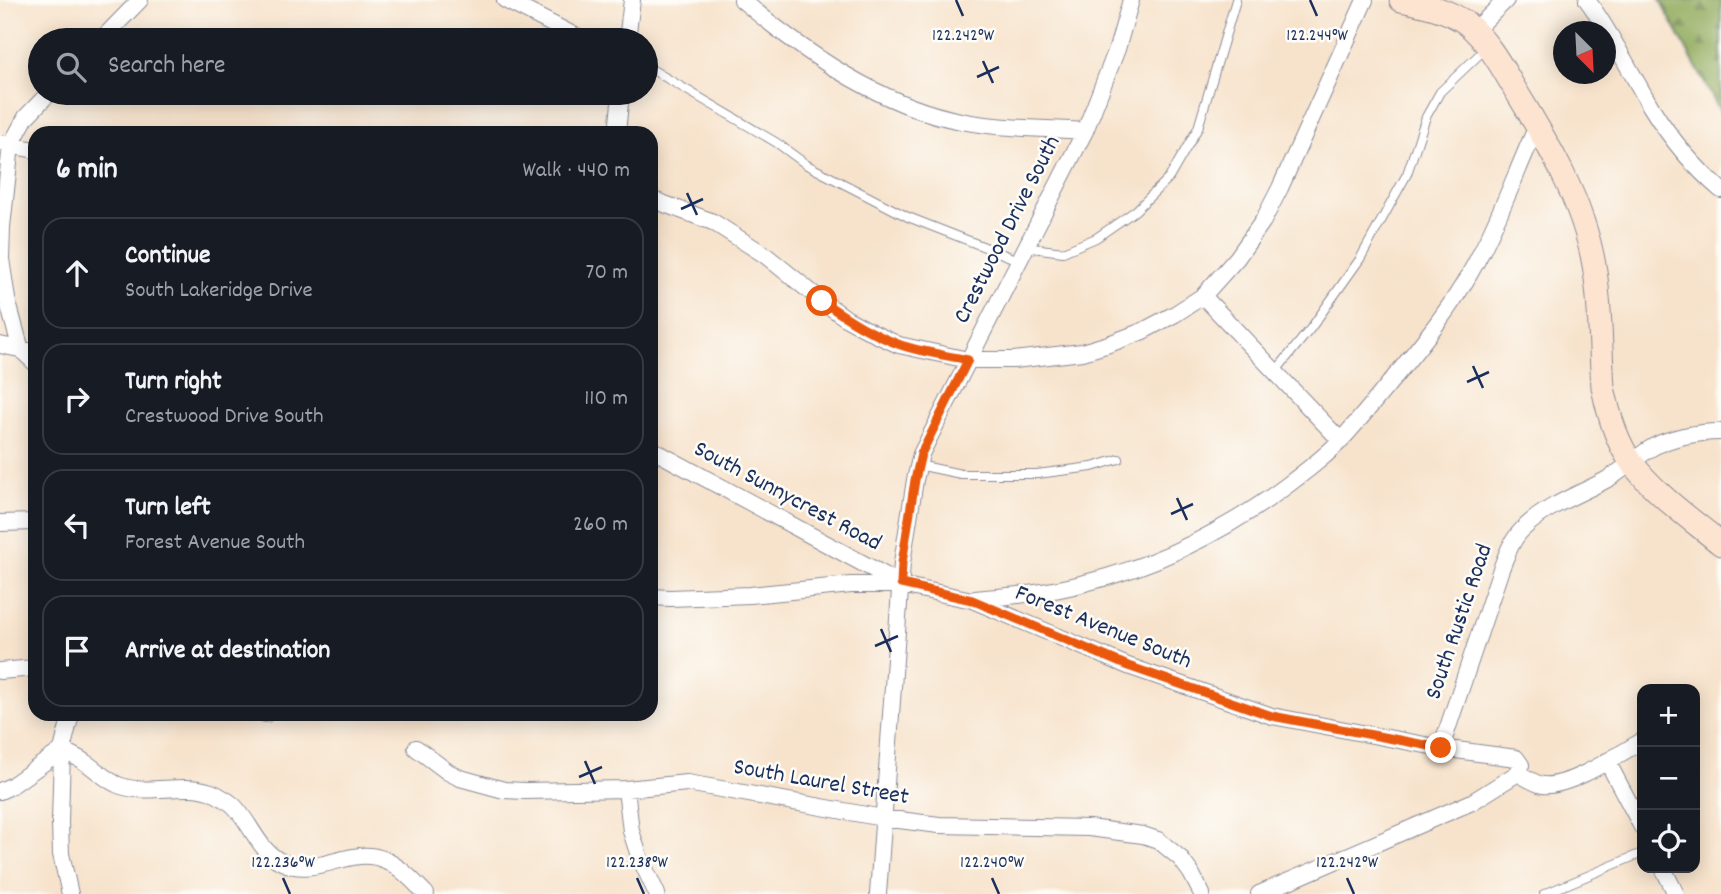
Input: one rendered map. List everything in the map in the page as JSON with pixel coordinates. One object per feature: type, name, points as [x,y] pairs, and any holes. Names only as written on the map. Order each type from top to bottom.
[{"type":"street","points":[[112,28],[140,0]]},
{"type":"street","points":[[505,0],[560,28]]},
{"type":"street","points":[[628,28],[632,0]]},
{"type":"street","points":[[742,0],[779,32],[837,70],[918,109],[985,125],[1085,131]]},
{"type":"street","name":"Crestwood Drive South","points":[[878,894],[902,563],[921,454],[1085,131],[1117,49],[1131,0]]},
{"type":"street","points":[[658,202],[713,222],[765,255],[848,319],[899,345],[968,360],[1014,360],[1082,352],[1143,331],[1175,314],[1203,296],[1237,258],[1263,220],[1280,188],[1365,0]]},
{"type":"street","points":[[1401,0],[1450,13],[1464,22],[1481,39],[1537,126],[1572,194],[1589,244],[1597,288],[1603,387],[1613,425],[1632,462],[1659,492],[1721,544]]},
{"type":"street","points":[[1481,39],[1506,0]]},
{"type":"street","points":[[1587,0],[1652,110],[1699,170],[1721,190]]},
{"type":"street","points":[[28,351],[7,299],[1,259],[2,227],[6,144],[38,105]]},
{"type":"street","points":[[618,126],[620,105]]},
{"type":"street","points":[[972,600],[1030,594],[1084,584],[1161,559],[1228,525],[1314,465],[1341,441],[1417,349],[1456,296],[1495,226],[1537,126]]},
{"type":"street","points":[[6,144],[28,149]]},
{"type":"street","points":[[1203,296],[1341,441]]},
{"type":"street","points":[[0,345],[28,351]]},
{"type":"street","name":"South Rustic Road","points":[[1441,748],[1501,569],[1513,540],[1523,528],[1560,503],[1615,475],[1651,448],[1667,441],[1721,432]]},
{"type":"street","name":"South Sunnycrest Road","points":[[658,453],[901,584]]},
{"type":"street","points":[[0,523],[28,522]]},
{"type":"street","name":"Forest Avenue South","points":[[658,597],[901,584],[972,600],[1128,666],[1272,716],[1441,748],[1516,758],[1521,765],[1518,773]]},
{"type":"street","points":[[0,671],[28,669]]},
{"type":"street","points":[[69,721],[62,750],[60,823],[61,854],[71,892]]},
{"type":"street","points":[[1259,894],[1472,802],[1518,773],[1542,785],[1562,783],[1587,773],[1637,744]]},
{"type":"street","name":"South Laurel Street","points":[[416,748],[460,778],[504,790],[626,789],[687,783],[883,818],[939,825],[1088,828],[1143,835],[1158,840],[1180,858],[1202,894]]},
{"type":"street","points":[[0,791],[62,750]]},
{"type":"street","points":[[62,750],[121,786],[152,790],[198,788],[212,792],[233,805],[267,852],[280,862],[320,866],[355,856],[371,856],[384,859],[397,867],[426,894]]},
{"type":"street","points":[[1606,761],[1637,818]]},
{"type":"street","points":[[626,789],[631,831],[639,856],[657,894]]},
{"type":"street","points":[[1666,873],[1676,894]]},
{"type":"lane","points":[[658,73],[777,144],[807,165],[908,217],[1022,254],[1063,252],[1096,238],[1135,211],[1169,178],[1198,128],[1236,0]]},
{"type":"lane","points":[[1275,372],[1311,328],[1360,259],[1407,174],[1426,117],[1440,92],[1481,39]]},
{"type":"lane","points":[[918,466],[961,474],[1037,474],[1092,467],[1119,459]]},
{"type":"lane","points":[[1544,894],[1637,855]]},
{"type":"green space","points":[[1660,0],[1721,0],[1721,113]]},
{"type":"route","points":[[822,301],[848,319],[899,345],[968,360],[921,454],[902,563],[901,584],[972,600],[1128,666],[1272,716],[1441,748]]}]
